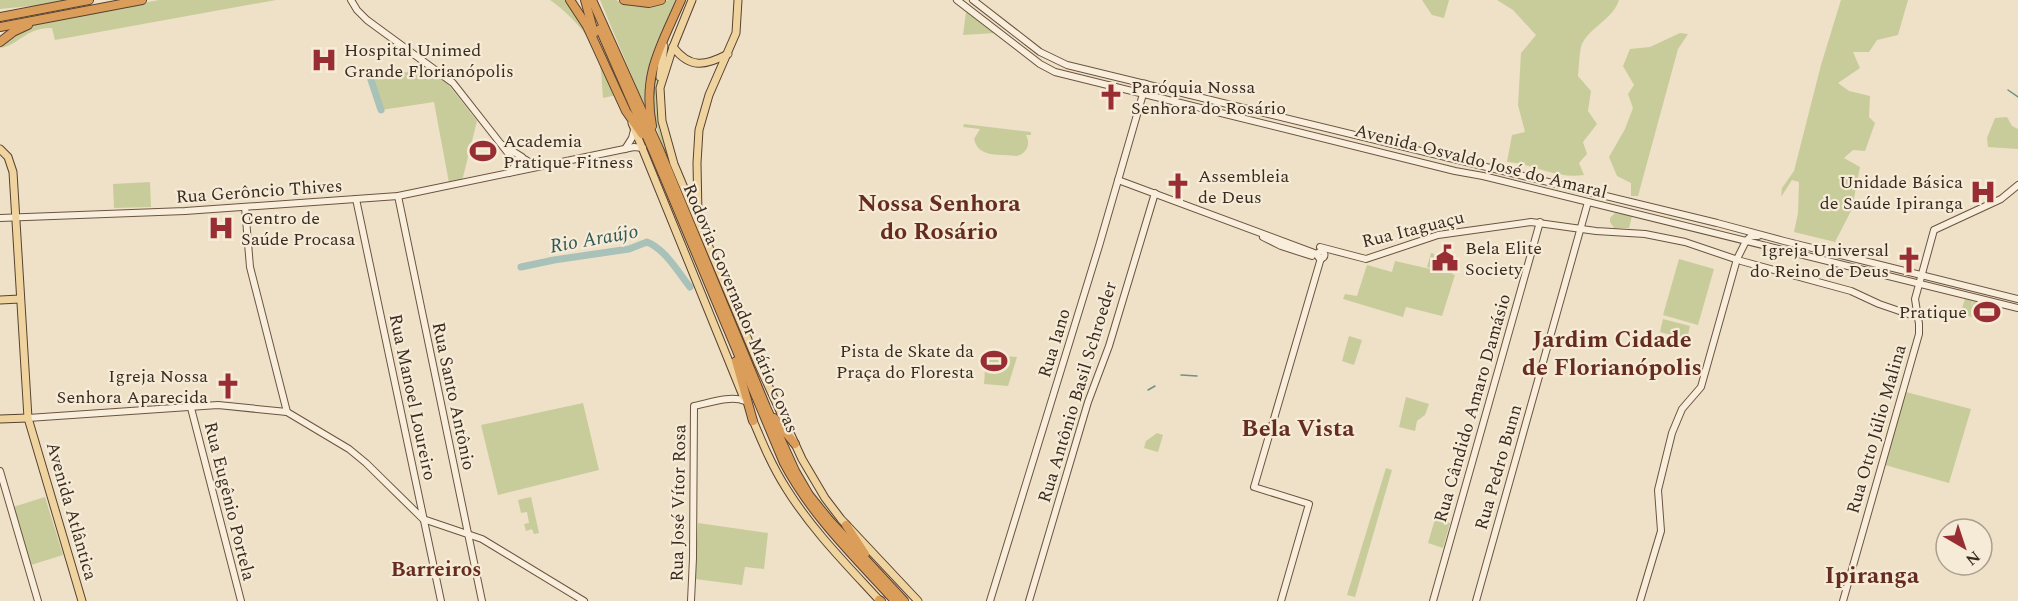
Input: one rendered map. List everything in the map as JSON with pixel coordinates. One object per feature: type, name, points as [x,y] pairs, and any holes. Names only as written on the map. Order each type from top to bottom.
[{"type":"highway","points":[[0,17],[89,0]]},
{"type":"highway","points":[[0,27],[141,0]]},
{"type":"highway","points":[[570,0],[581,15],[601,54],[626,111],[654,153]]},
{"type":"highway","points":[[586,0],[601,54]]},
{"type":"highway","name":"Rodovia Governador Mário Covas","points":[[586,0],[654,153],[775,443],[794,481],[820,518],[895,601]]},
{"type":"highway","name":"Rodovia Governador Mário Covas","points":[[592,0],[655,140],[784,450],[809,495],[904,601]]},
{"type":"highway","points":[[624,0],[649,3],[661,0]]},
{"type":"highway","points":[[655,140],[650,116],[650,77],[657,52],[681,0]]},
{"type":"highway","points":[[0,12],[35,10]]},
{"type":"highway","points":[[0,42],[20,28],[49,18]]},
{"type":"highway","points":[[726,326],[753,421]]},
{"type":"highway","points":[[766,407],[795,444]]},
{"type":"highway","points":[[846,525],[876,571]]},
{"type":"main road","points":[[351,0],[366,20],[453,83],[500,143],[517,171],[523,171],[528,166],[526,160]]},
{"type":"main road","points":[[660,88],[692,0]]},
{"type":"main road","points":[[698,221],[699,130],[707,102],[737,28],[738,0]]},
{"type":"main road","name":"Avenida Osvaldo José do Amaral","points":[[957,0],[1050,70],[2018,308]]},
{"type":"main road","name":"Avenida Osvaldo José do Amaral","points":[[973,0],[1049,58],[1067,65],[1717,223],[2018,300]]},
{"type":"main road","points":[[668,32],[660,63],[660,112],[664,135],[688,199],[757,361],[817,486],[846,525],[918,601]]},
{"type":"main road","points":[[673,47],[689,62],[698,64],[711,62],[728,54]]},
{"type":"main road","points":[[711,62],[722,66]]},
{"type":"main road","name":"Rua Iano","points":[[990,601],[1099,246],[1143,94],[1139,87],[1145,83]]},
{"type":"main road","points":[[626,111],[753,421],[785,487],[808,521],[880,601]]},
{"type":"main road","points":[[625,150],[632,138],[633,126]]},
{"type":"main road","points":[[1331,139],[1328,135],[1334,130]]},
{"type":"main road","points":[[634,147],[638,136]]},
{"type":"main road","points":[[500,143],[532,166],[541,167],[634,147],[643,148]]},
{"type":"main road","name":"Avenida Atlântica","points":[[0,149],[12,165],[28,418],[80,601]]},
{"type":"main road","points":[[502,176],[510,172],[518,159],[526,160]]},
{"type":"main road","points":[[1443,168],[1442,163],[1447,160],[1466,163]]},
{"type":"main road","name":"Rua Gerôncio Thives","points":[[0,218],[245,207],[398,196],[541,167]]},
{"type":"main road","points":[[1483,176],[1507,179],[1510,178],[1509,173]]},
{"type":"main road","name":"Rua Itaguaçu","points":[[1118,180],[1258,233],[1322,254],[1360,259],[1371,258],[1438,235],[1540,222],[1677,240],[1851,291],[1874,302],[1917,317]]},
{"type":"main road","name":"Rua Otto Júlio Malina","points":[[1843,601],[1918,339],[1920,327],[1915,305],[1934,230],[1972,210],[2001,199],[2018,185]]},
{"type":"main road","name":"Rua Antônio Basil Schroeder","points":[[1029,601],[1088,402],[1109,346],[1155,193]]},
{"type":"main road","points":[[688,199],[697,194]]},
{"type":"main road","name":"Rua Santo Antônio","points":[[398,196],[480,576],[482,601]]},
{"type":"main road","name":"Rua Manoel Loureiro","points":[[356,199],[441,601]]},
{"type":"main road","name":"Rua Pedro Bunn","points":[[1476,601],[1588,202]]},
{"type":"main road","points":[[245,207],[246,268],[287,412]]},
{"type":"main road","points":[[1699,229],[1695,225],[1698,221],[1717,223]]},
{"type":"main road","name":"Rua Cândido Amaro Damásio","points":[[1433,601],[1540,222]]},
{"type":"main road","points":[[1640,601],[1661,531],[1658,490],[1672,433],[1682,409],[1701,387],[1737,259],[1746,241],[1753,235],[1765,236]]},
{"type":"main road","points":[[1799,254],[1820,256],[1820,250]]},
{"type":"main road","points":[[1281,601],[1309,504],[1254,487],[1322,254]]},
{"type":"main road","points":[[0,300],[20,299]]},
{"type":"main road","points":[[2004,305],[2009,299],[2018,300]]},
{"type":"main road","points":[[728,400],[737,391],[738,384]]},
{"type":"main road","points":[[728,400],[745,401]]},
{"type":"main road","name":"Rua José Vítor Rosa","points":[[691,601],[694,406],[728,400]]},
{"type":"main road","points":[[0,419],[231,406],[287,412],[349,449],[423,519],[482,538],[585,601]]},
{"type":"main road","name":"Rua Eugênio Portela","points":[[191,408],[240,601]]},
{"type":"main road","points":[[0,471],[38,601]]},
{"type":"green space","points":[[0,0],[69,0],[0,9]]},
{"type":"green space","points":[[159,0],[276,0],[55,40],[52,28],[43,28],[0,48],[0,45],[14,35],[40,22]]},
{"type":"green space","points":[[550,0],[567,0],[583,21],[617,95],[603,98],[600,66],[596,52],[586,35],[572,19]]},
{"type":"green space","points":[[600,0],[616,0],[629,6],[642,7],[676,0],[650,63],[644,105]]},
{"type":"green space","points":[[1422,0],[1449,0],[1444,18],[1432,15]]},
{"type":"green space","points":[[1497,0],[1619,0],[1611,13],[1584,40],[1581,47],[1578,76],[1591,91],[1588,111],[1597,124],[1583,142],[1587,154],[1579,163],[1584,175],[1563,175],[1507,162],[1512,135],[1525,132],[1518,105],[1521,53],[1536,35],[1513,10]]},
{"type":"green space","points":[[1841,0],[1908,0],[1898,35],[1877,40],[1869,52],[1853,52],[1860,68],[1838,83],[1849,91],[1870,96],[1869,117],[1875,123],[1865,151],[1853,150],[1844,158],[1860,167],[1852,209],[1835,242],[1794,232],[1798,213],[1799,182],[1792,180],[1781,197],[1782,188],[1794,171],[1821,65]]},
{"type":"green space","points":[[966,12],[995,33],[963,35]]},
{"type":"green space","points":[[1680,33],[1688,34],[1678,49],[1638,196],[1631,196],[1631,183],[1617,176],[1609,157],[1625,129],[1633,108],[1628,94],[1634,85],[1623,66],[1630,49],[1650,47]]},
{"type":"green space","points":[[661,49],[658,80],[659,109],[672,167],[659,136],[653,109],[654,82]]},
{"type":"green space","points":[[428,69],[447,83],[477,121],[462,181],[449,183],[434,102],[381,110],[370,77]]},
{"type":"green space","points":[[2007,117],[2012,126],[2018,129],[2018,149],[1988,147],[1987,138],[1995,118]]},
{"type":"green space","points":[[964,124],[1031,132],[1031,135],[1026,135],[1028,145],[1020,155],[991,154],[976,145],[974,139],[980,129],[963,127]]},
{"type":"green space","points":[[150,182],[151,207],[114,208],[113,184]]},
{"type":"green space","points":[[1615,213],[1632,216],[1629,228],[1614,228],[1610,218]]},
{"type":"green space","points":[[1431,253],[1456,260],[1452,274],[1427,267]]},
{"type":"green space","points":[[1679,259],[1714,269],[1698,325],[1663,315]]},
{"type":"green space","points":[[1395,261],[1455,275],[1442,316],[1406,307],[1403,317],[1343,299],[1345,294],[1357,296],[1367,265],[1392,272]]},
{"type":"green space","points":[[1965,299],[1972,301],[1971,307],[1973,301],[1980,303],[1976,318],[1960,314]]},
{"type":"green space","points":[[1663,319],[1690,326],[1687,339],[1660,332]]},
{"type":"green space","points":[[1349,336],[1362,340],[1354,365],[1342,361]]},
{"type":"green space","points":[[986,355],[1017,357],[1008,386],[984,384]]},
{"type":"green space","points":[[1906,392],[1971,409],[1949,483],[1885,465]]},
{"type":"green space","points":[[1406,397],[1429,404],[1425,415],[1417,421],[1415,431],[1399,427]]},
{"type":"green space","points":[[583,403],[599,470],[498,495],[481,425]]},
{"type":"green space","points":[[1157,433],[1163,435],[1158,452],[1144,448],[1146,441]]},
{"type":"green space","points":[[1386,468],[1392,470],[1355,597],[1347,595]]},
{"type":"green space","points":[[45,497],[63,555],[31,565],[13,507]]},
{"type":"green space","points":[[531,497],[539,533],[534,534],[532,529],[526,531],[524,524],[529,523],[527,512],[521,513],[518,500]]},
{"type":"green space","points":[[1435,519],[1450,523],[1443,548],[1428,543]]},
{"type":"green space","points":[[698,523],[768,533],[764,569],[745,567],[742,585],[695,579]]},
{"type":"waterway","name":"Rio Araújo","points":[[370,77],[381,110]]},
{"type":"waterway","points":[[2008,90],[2018,97]]},
{"type":"waterway","name":"Rio Araújo","points":[[521,267],[629,249],[647,242],[665,255],[690,287]]},
{"type":"waterway","points":[[1181,375],[1197,376]]},
{"type":"waterway","points":[[1148,390],[1155,386]]},
{"type":"place","name":"Hospital Unimed Grande Florianópolis","points":[[324,60]]},
{"type":"place","name":"Paróquia Nossa Senhora do Rosário","points":[[1111,97]]},
{"type":"place","name":"Academia Pratique Fitness","points":[[483,151]]},
{"type":"place","name":"Assembleia de Deus","points":[[1178,186]]},
{"type":"place","name":"Unidade Básica de Saúde Ipiranga","points":[[1983,192]]},
{"type":"place","name":"Centro de Saúde Procasa","points":[[221,228]]},
{"type":"place","name":"Bela Elite Society","points":[[1445,258]]},
{"type":"place","name":"Igreja Universal do Reino de Deus","points":[[1909,260]]},
{"type":"place","name":"Pratique","points":[[1987,312]]},
{"type":"place","name":"Pista de Skate da Praça do Floresta","points":[[994,361]]},
{"type":"place","name":"Igreja Nossa Senhora Aparecida","points":[[228,386]]},
{"type":"district","name":"Nossa Senhora do Rosário","points":[[939,217]]},
{"type":"district","name":"Jardim Cidade de Florianópolis","points":[[1612,353]]},
{"type":"district","name":"Bela Vista","points":[[1298,428]]},
{"type":"district","name":"Barreiros","points":[[436,569]]},
{"type":"district","name":"Ipiranga","points":[[1872,575]]}]
